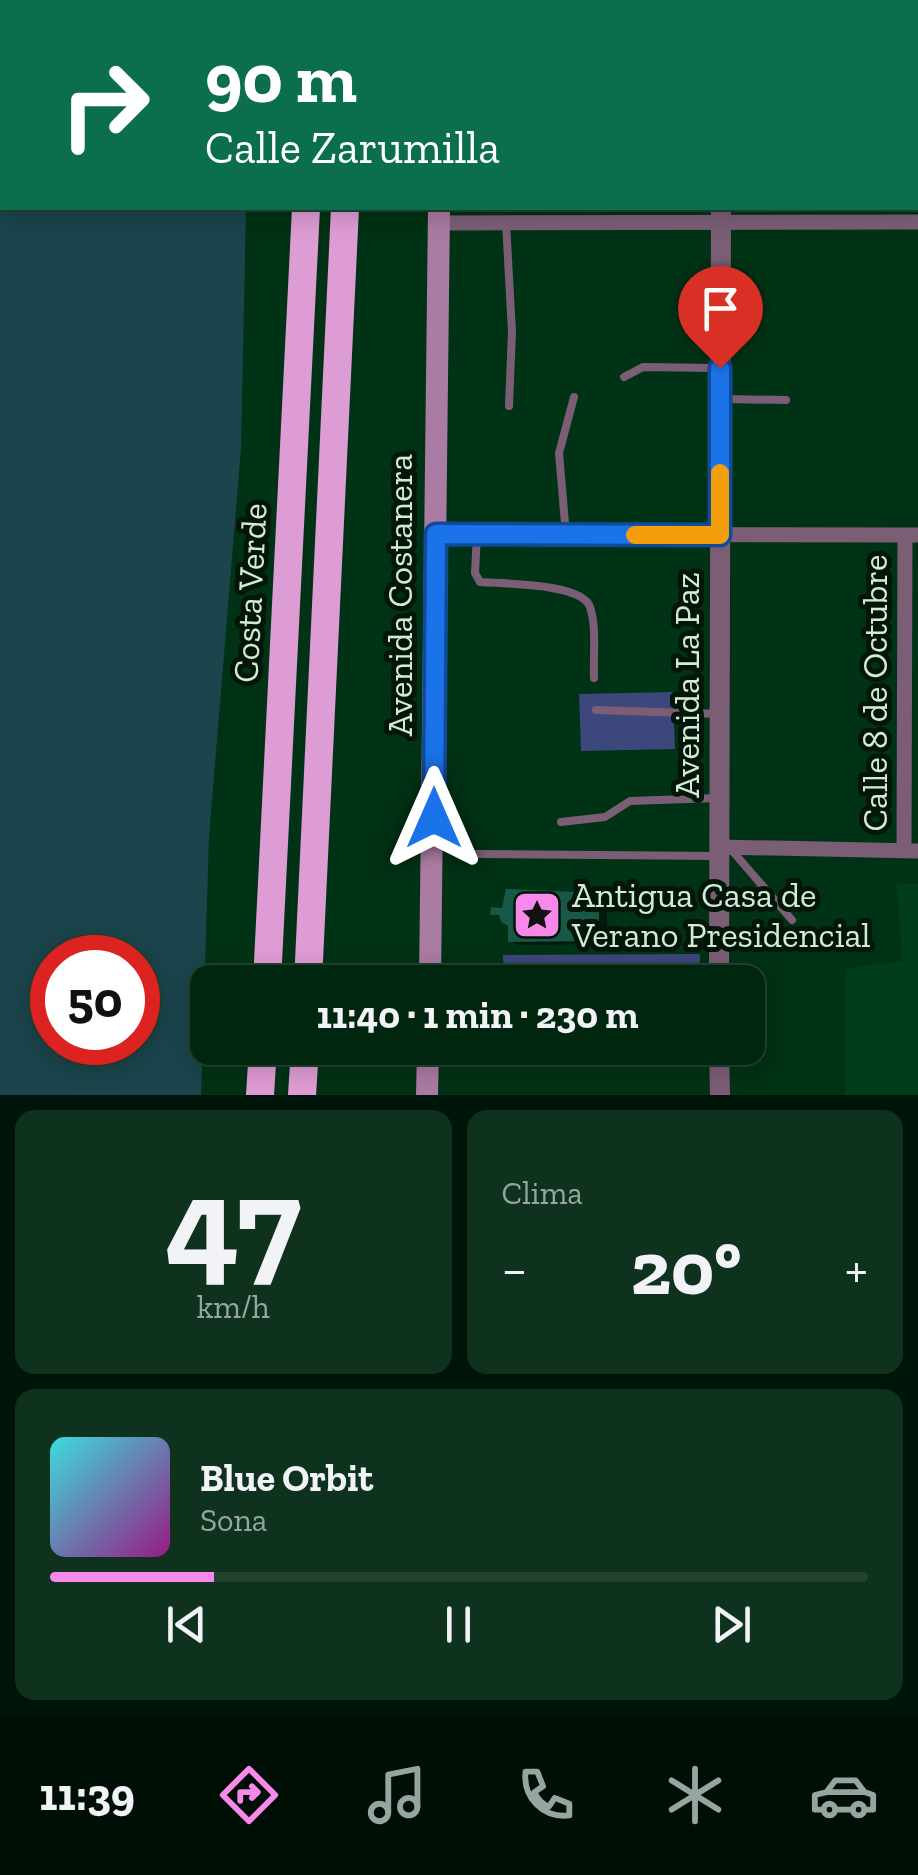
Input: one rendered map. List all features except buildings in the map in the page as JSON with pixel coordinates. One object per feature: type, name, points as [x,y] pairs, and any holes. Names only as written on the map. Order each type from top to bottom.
[{"type":"highway","name":"Costa Verde","points":[[268,965],[306,210]]},
{"type":"highway","points":[[309,965],[345,210]]},
{"type":"highway","points":[[260,1095],[261,1065]]},
{"type":"highway","points":[[302,1095],[304,1065]]},
{"type":"main road","name":"Avenida Costanera","points":[[430,965],[439,215]]},
{"type":"main road","points":[[427,1095],[428,1065]]},
{"type":"street","points":[[439,215],[506,222],[609,214],[819,214],[918,222]]},
{"type":"street","name":"Avenida La Paz","points":[[719,965],[721,214]]},
{"type":"street","points":[[436,534],[912,535]]},
{"type":"street","name":"Calle 8 de Octubre","points":[[911,851],[912,535]]},
{"type":"street","points":[[722,850],[911,851]]},
{"type":"street","points":[[719,1065],[720,1095]]},
{"type":"lane","points":[[506,222],[512,332],[509,406]]},
{"type":"lane","points":[[624,377],[644,368],[720,368]]},
{"type":"lane","points":[[566,535],[560,453],[574,397]]},
{"type":"lane","points":[[720,398],[786,400]]},
{"type":"lane","points":[[476,535],[475,573],[480,582],[570,590],[586,598],[591,609],[594,678]]},
{"type":"lane","points":[[596,710],[719,714]]},
{"type":"lane","points":[[562,822],[605,817],[630,801],[719,798]]},
{"type":"lane","points":[[476,854],[722,850],[792,920]]},
{"type":"shaded area","points":[[0,210],[246,210],[241,449],[209,837],[205,965],[190,965],[190,1065],[202,1065],[201,1095],[0,1095]]},
{"type":"shaded area","points":[[673,692],[675,749],[581,751],[579,694]]},
{"type":"shaded area","points":[[897,884],[918,884],[918,1095],[845,1095],[846,968],[902,961]]},
{"type":"shaded area","points":[[700,954],[700,965],[503,965],[503,955]]},
{"type":"slow traffic","points":[[635,535],[720,535],[720,473]]},
{"type":"place","name":"Antigua Casa de Verano Presidencial","points":[[537,915]]},
{"type":"route","points":[[434,818],[436,534],[720,535],[720,368]]}]
